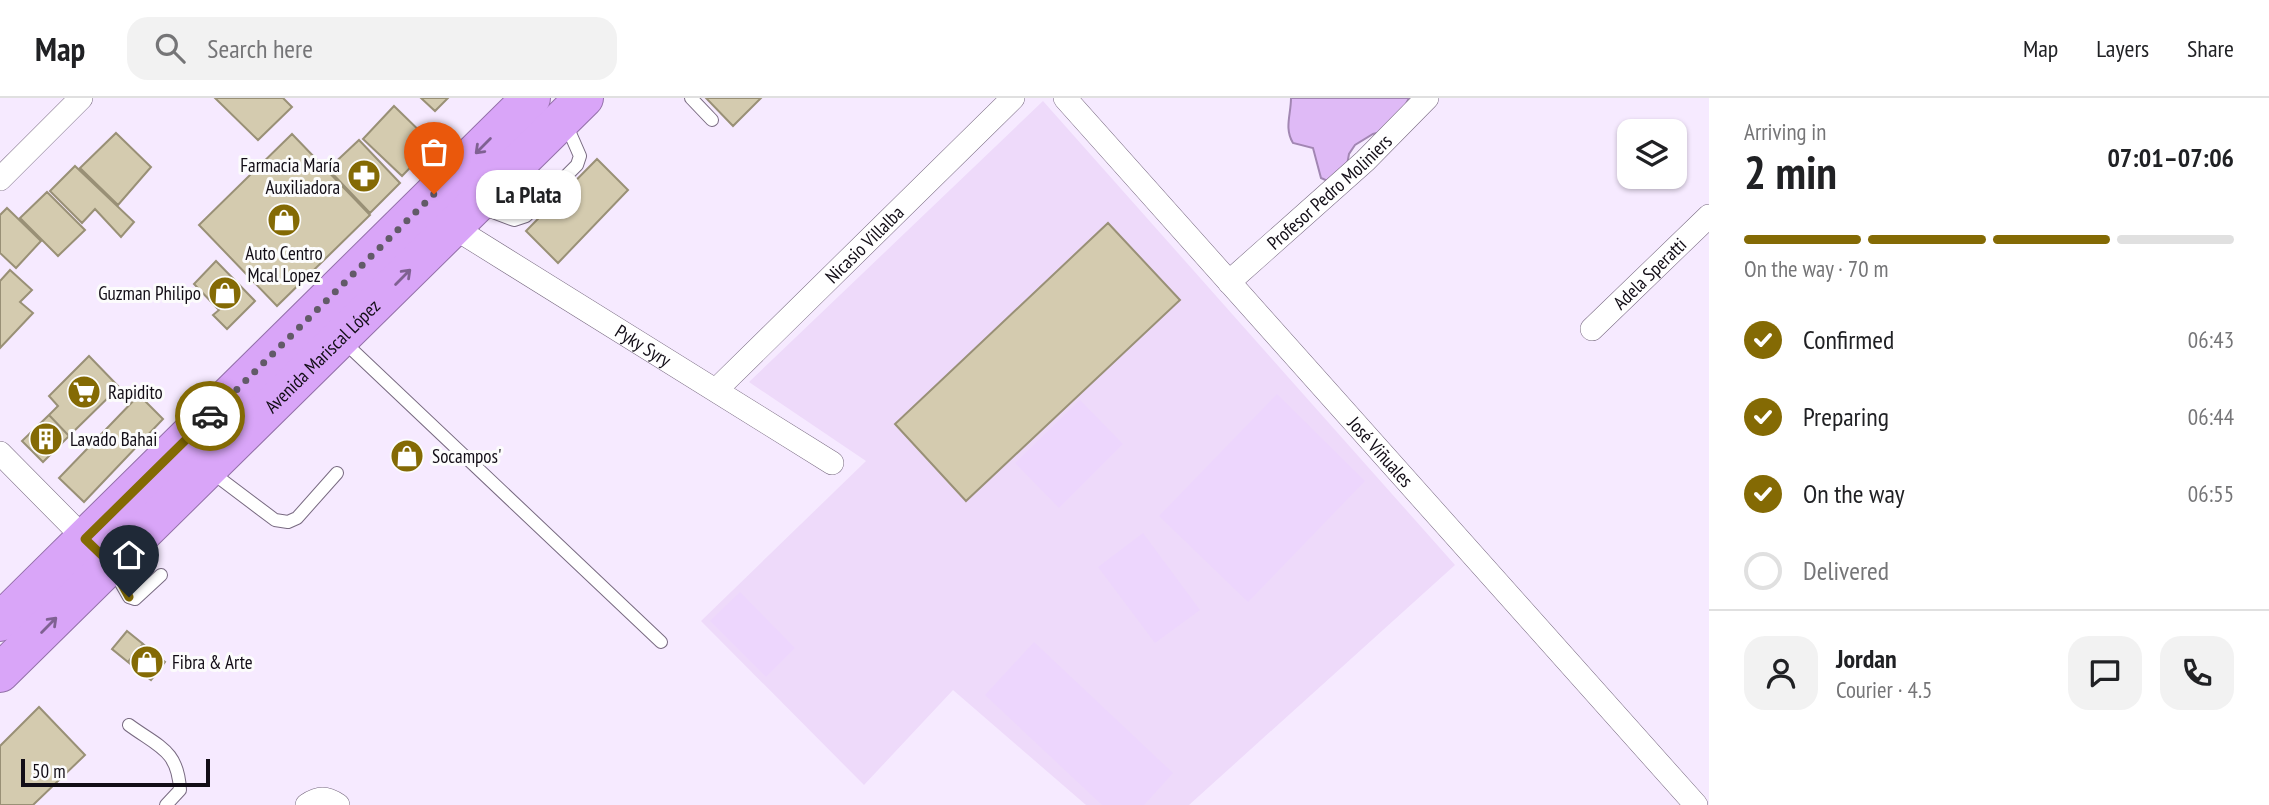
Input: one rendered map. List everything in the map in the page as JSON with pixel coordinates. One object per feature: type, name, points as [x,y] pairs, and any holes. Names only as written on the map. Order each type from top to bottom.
[{"type":"highway","name":"Avenida Mariscal López","points":[[0,673],[98,552],[531,98]]},
{"type":"highway","name":"Avenida Mariscal López","points":[[0,622],[207,469],[574,108]]},
{"type":"street","points":[[0,179],[80,98]]},
{"type":"street","name":"Nicasio Villalba","points":[[716,390],[1013,98]]},
{"type":"street","name":"José Viñuales","points":[[1065,98],[1696,805]]},
{"type":"street","name":"Profesor Pedro Moliniers","points":[[1229,282],[1365,162],[1427,98]]},
{"type":"street","name":"Pyky Syry","points":[[464,216],[716,390],[832,463]]},
{"type":"street","name":"Adela Speratti","points":[[1592,329],[1709,216]]},
{"type":"street","points":[[0,453],[98,552]]},
{"type":"street","points":[[307,805],[317,799],[329,799],[338,805]]},
{"type":"lane","points":[[691,98],[712,120]]},
{"type":"lane","points":[[340,338],[661,642]]},
{"type":"lane","points":[[207,469],[275,520],[288,522],[297,518],[337,473]]},
{"type":"lane","points":[[98,552],[129,597],[135,599],[160,575]]},
{"type":"lane","points":[[129,725],[174,758],[179,770],[180,790],[166,805]]},
{"type":"shaded area","points":[[1291,98],[1409,98],[1393,129],[1373,134],[1355,145],[1349,154],[1347,165],[1332,183],[1321,178],[1313,148],[1293,143],[1290,137],[1288,127]]},
{"type":"shaded area","points":[[1043,101],[1455,565],[1189,805],[1086,805],[953,690],[864,785],[701,621],[866,461],[749,382]]},
{"type":"shaded area","points":[[1277,394],[1365,481],[1248,602],[1159,516]]},
{"type":"shaded area","points":[[1080,400],[1123,444],[1059,508],[1015,463]]},
{"type":"shaded area","points":[[1143,533],[1200,610],[1155,643],[1098,567]]},
{"type":"shaded area","points":[[740,592],[795,648],[766,677],[710,621]]},
{"type":"shaded area","points":[[1034,642],[1173,773],[1144,805],[1102,805],[985,695]]},
{"type":"building","points":[[215,98],[283,98],[292,107],[258,140]]},
{"type":"building","points":[[421,98],[448,98],[435,111]]},
{"type":"building","points":[[706,98],[761,98],[733,126]]},
{"type":"building","points":[[394,106],[433,144],[402,176],[363,139]]},
{"type":"building","points":[[116,133],[151,167],[118,205],[80,168]]},
{"type":"building","name":"Auto Centro Mcal Lopez","points":[[292,134],[370,215],[277,306],[199,225]]},
{"type":"building","name":"Farmacia María Auxiliadora","points":[[359,140],[400,183],[370,213],[328,169]]},
{"type":"building","points":[[597,159],[628,190],[558,263],[526,231]]},
{"type":"building","points":[[75,166],[134,222],[121,237],[95,209],[82,223],[50,191]]},
{"type":"building","points":[[47,192],[85,230],[58,256],[20,218]]},
{"type":"building","points":[[7,208],[41,241],[16,268],[0,253],[0,215]]},
{"type":"building","points":[[1108,223],[1180,300],[966,501],[895,424]]},
{"type":"building","name":"Guzman Philipo","points":[[216,261],[255,301],[227,329],[213,315],[219,310],[194,284]]},
{"type":"building","points":[[10,270],[32,290],[20,302],[33,313],[0,348],[0,281]]},
{"type":"building","name":"Rapidito","points":[[89,356],[119,387],[69,436],[49,415],[58,406],[49,396]]},
{"type":"building","points":[[139,395],[163,419],[84,502],[59,478]]},
{"type":"building","name":"Lavado Bahai","points":[[49,415],[69,436],[43,462],[22,441]]},
{"type":"building","points":[[127,631],[143,644],[128,662],[112,649]]},
{"type":"building","name":"Fibra & Arte","points":[[143,644],[165,662],[151,680],[128,662]]},
{"type":"building","points":[[39,707],[85,755],[33,805],[0,805],[0,746]]},
{"type":"way so far","points":[[210,416],[434,194]]},
{"type":"place","name":"Farmacia María Auxiliadora","points":[[364,176]]},
{"type":"place","name":"La Plata","points":[[434,194]]},
{"type":"place","name":"Auto Centro Mcal Lopez","points":[[284,220]]},
{"type":"place","name":"Guzman Philipo","points":[[225,293]]},
{"type":"place","name":"Rapidito","points":[[84,392]]},
{"type":"place","name":"Lavado Bahai","points":[[46,439]]},
{"type":"place","name":"Socampos'","points":[[407,456]]},
{"type":"place","name":"Fibra & Arte","points":[[147,662]]},
{"type":"route","points":[[129,597],[111,564],[85,539],[210,416]]}]
